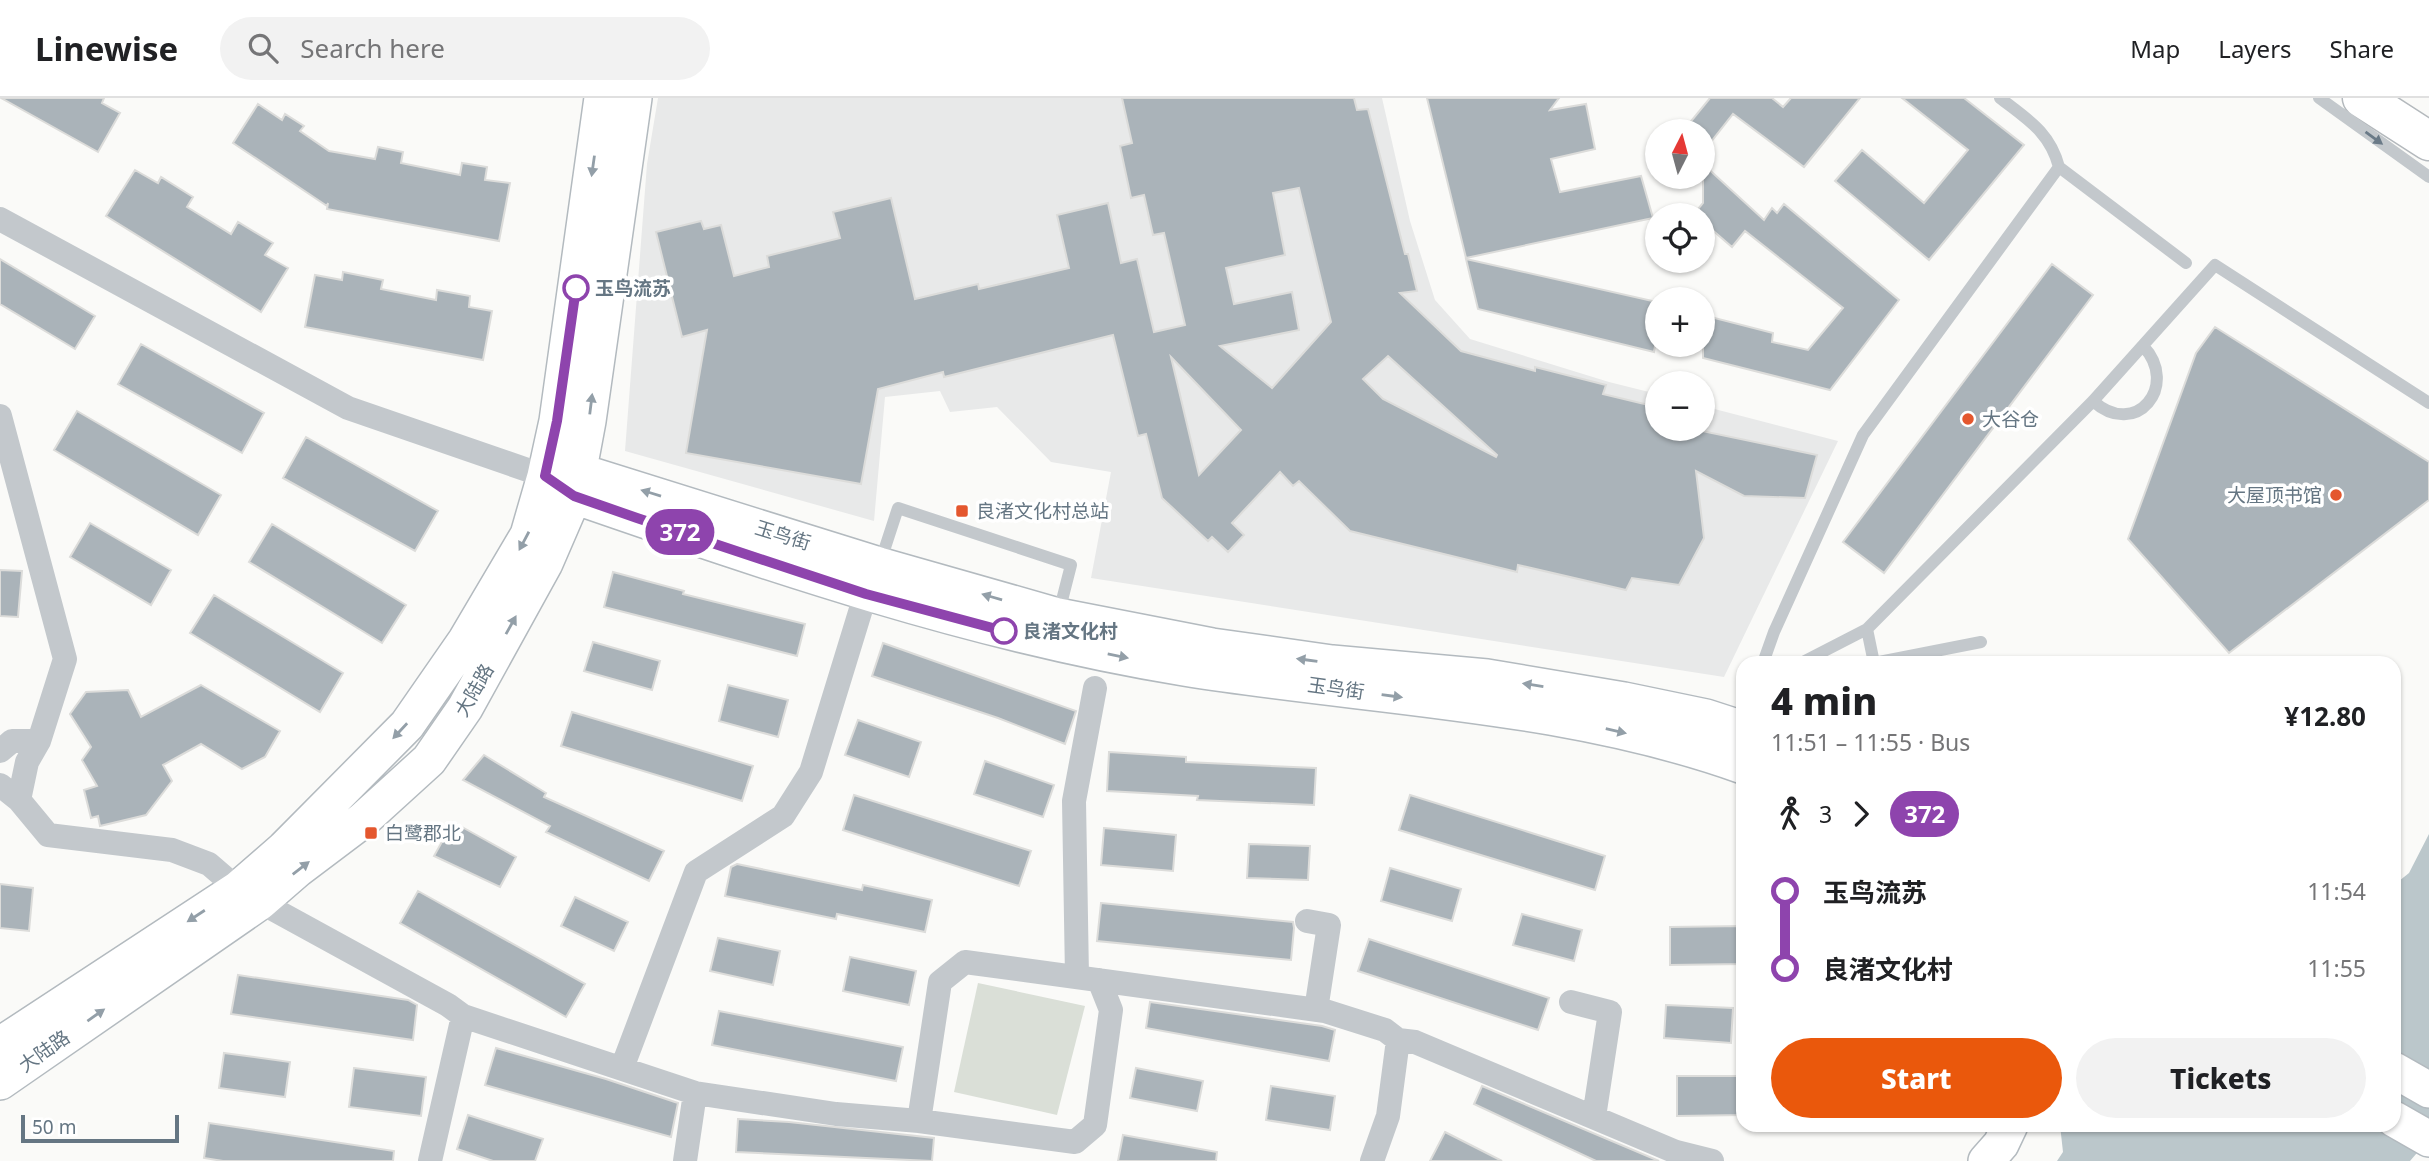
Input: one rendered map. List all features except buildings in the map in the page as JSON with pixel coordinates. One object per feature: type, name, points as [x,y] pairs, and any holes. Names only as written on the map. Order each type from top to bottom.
[{"type":"highway","points":[[2362,98],[2429,141]]},
{"type":"main road","name":"大陆路","points":[[566,481],[557,421],[602,98]]},
{"type":"main road","name":"大陆路","points":[[0,1082],[249,895],[284,849],[407,725],[466,640],[528,535],[566,481],[588,421],[634,98]]},
{"type":"main road","name":"玉鸟街","points":[[566,481],[879,565],[1054,629],[1185,668],[1527,713],[1710,754],[1736,743]]},
{"type":"main road","name":"玉鸟街","points":[[566,481],[866,594],[1054,629]]},
{"type":"main road","name":"大陆路","points":[[0,1045],[249,895]]},
{"type":"main road","points":[[2401,1074],[2429,1090]]},
{"type":"main road","points":[[2401,1123],[2429,1139]]},
{"type":"main road","points":[[1986,1161],[2001,1144],[2007,1132]]},
{"type":"street","points":[[0,219],[348,408],[566,481]]},
{"type":"street","points":[[0,416],[65,659],[38,741],[9,793],[48,835],[172,850],[209,864],[249,895],[448,1005],[463,1016],[695,1093],[836,1114],[919,1121],[1075,1142],[1095,1125],[1111,1010],[1088,979],[1073,801],[1095,688]]},
{"type":"street","points":[[621,1068],[696,872],[783,816],[811,772],[861,609]]},
{"type":"street","points":[[0,751],[12,741],[38,741]]},
{"type":"street","points":[[1307,920],[1329,925],[1316,1010]]},
{"type":"street","points":[[919,1121],[940,982],[965,962],[1316,1010],[1385,1030],[1398,1040],[1415,1042],[1676,1152],[1712,1161]]},
{"type":"street","points":[[1571,1002],[1610,1012],[1594,1117]]},
{"type":"street","points":[[430,1161],[463,1016]]},
{"type":"street","points":[[1372,1161],[1388,1116],[1398,1040]]},
{"type":"street","points":[[685,1161],[695,1093]]},
{"type":"lane","points":[[2000,98],[2045,137],[2054,148],[2059,167],[2186,263]]},
{"type":"lane","points":[[2319,98],[2429,177]]},
{"type":"lane","points":[[1765,656],[1863,435],[2059,167]]},
{"type":"lane","points":[[1815,656],[1867,629],[2093,401],[2215,265],[2429,403]]},
{"type":"lane","points":[[2093,401],[2111,413],[2122,415],[2142,410],[2151,400],[2157,377],[2152,356],[2143,346]]},
{"type":"lane","points":[[879,565],[898,508],[1071,565],[1054,629]]},
{"type":"lane","points":[[1867,629],[1873,656]]},
{"type":"lane","points":[[1910,656],[1981,642]]},
{"type":"shaded area","points":[[658,98],[1382,98],[1410,221],[1435,300],[1470,339],[1645,391],[1645,441],[1715,441],[1715,409],[1838,441],[1724,677],[1091,578],[1111,472],[1051,462],[997,407],[950,412],[940,391],[885,397],[874,521],[625,451],[647,164]]},
{"type":"shaded area","points":[[2429,834],[2429,1139],[2410,1161],[2057,1161],[2063,1152],[2061,1132],[2401,1132],[2401,879],[2409,873]]},
{"type":"shaded area","points":[[978,983],[1085,1006],[1057,1115],[954,1092]]},
{"type":"bus line","name":"372","points":[[576,288],[557,421],[545,476],[574,496],[637,518],[866,594],[1004,631]]},
{"type":"place","name":"玉鸟流苏","points":[[576,288]]},
{"type":"place","name":"大谷仓","points":[[1968,419]]},
{"type":"place","name":"大屋顶书馆","points":[[2336,495]]},
{"type":"place","name":"良渚文化村总站","points":[[962,511]]},
{"type":"place","name":"良渚文化村","points":[[1004,631]]},
{"type":"place","name":"白鹭郡北","points":[[371,833]]}]
